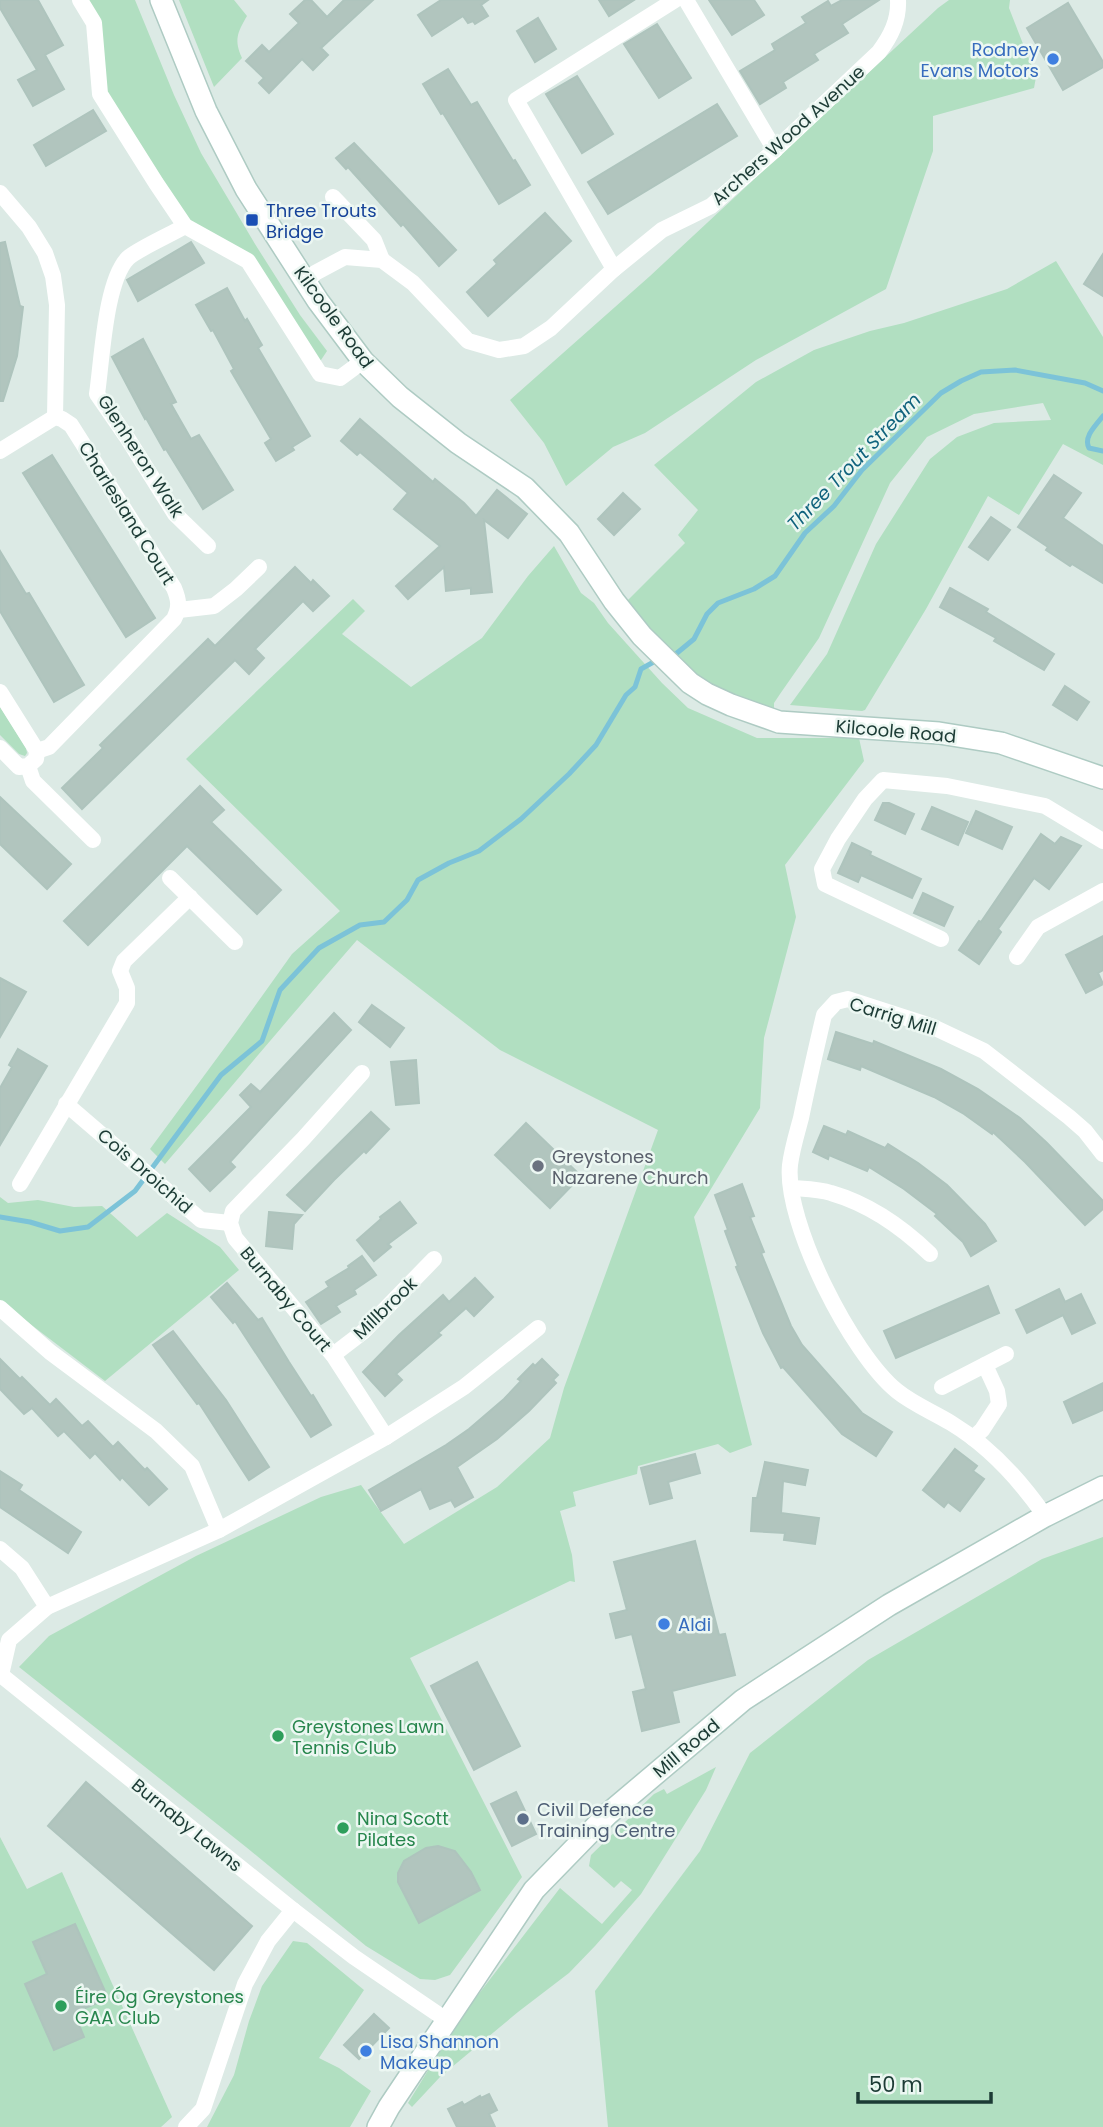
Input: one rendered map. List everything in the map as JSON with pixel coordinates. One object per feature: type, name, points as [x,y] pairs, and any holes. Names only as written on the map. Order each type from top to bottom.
[{"type":"main road","name":"Kilcoole Road","points":[[162,0],[206,111],[247,189],[306,283],[363,361],[400,397],[458,443],[525,488],[569,533],[614,601],[642,636],[690,683],[732,705],[779,722],[939,733],[1001,743],[1103,778]]},
{"type":"main road","name":"Mill Road","points":[[378,2127],[388,2107],[534,1890],[608,1814],[743,1700],[889,1605],[1045,1516],[1103,1487]]},
{"type":"street","points":[[80,0],[94,23],[100,94],[185,226],[248,261],[320,374],[340,379],[363,361]]},
{"type":"street","points":[[614,269],[516,100],[675,0]]},
{"type":"street","points":[[686,0],[775,150]]},
{"type":"street","name":"Archers Wood Avenue","points":[[382,260],[413,283],[468,341],[499,350],[524,346],[551,328],[614,269],[662,230],[711,206],[775,150],[879,52],[891,35],[898,0]]},
{"type":"street","points":[[0,193],[29,227],[44,253],[52,276],[57,305],[55,417],[0,451]]},
{"type":"street","points":[[306,283],[315,273],[345,257],[382,260],[374,240],[333,197]]},
{"type":"street","name":"Glenheron Walk","points":[[185,226],[129,257],[117,275],[108,312],[97,394],[174,514],[208,546]]},
{"type":"street","name":"Charlesland Court","points":[[55,417],[71,425],[174,587],[178,610]]},
{"type":"street","points":[[37,751],[49,747],[174,619],[178,610],[214,606],[259,567]]},
{"type":"street","points":[[0,692],[37,751],[36,759],[28,766],[19,767],[0,748]]},
{"type":"street","points":[[28,766],[33,781],[93,840]]},
{"type":"street","points":[[941,939],[825,884],[822,869],[838,839],[865,799],[883,780],[947,786],[1045,806],[1103,841]]},
{"type":"street","points":[[170,878],[235,942]]},
{"type":"street","points":[[1017,957],[1038,927],[1103,891]]},
{"type":"street","points":[[20,1185],[127,1003],[127,988],[120,971],[124,961],[190,897]]},
{"type":"street","name":"Carrig Mill","points":[[1045,1516],[1030,1495],[984,1446],[951,1422],[918,1406],[895,1390],[866,1356],[825,1289],[803,1236],[790,1166],[824,1015],[836,1002],[848,999],[931,1026],[984,1051],[1069,1117],[1085,1131],[1103,1154]]},
{"type":"street","points":[[230,1223],[233,1211],[362,1073]]},
{"type":"street","name":"Cois Droichid","points":[[66,1104],[201,1220],[230,1223]]},
{"type":"street","points":[[792,1188],[830,1192],[858,1203],[895,1224],[930,1254]]},
{"type":"street","name":"Burnaby Court","points":[[230,1223],[235,1238],[333,1355],[386,1437]]},
{"type":"street","name":"Millbrook","points":[[333,1355],[363,1332],[434,1259]]},
{"type":"street","points":[[0,1308],[50,1352],[156,1431],[183,1457],[191,1466],[219,1530]]},
{"type":"street","name":"Burnaby Lawns","points":[[448,2021],[354,1957],[293,1910],[1,1675],[9,1640],[47,1607],[219,1530],[386,1437],[464,1387],[538,1328]]},
{"type":"street","points":[[942,1387],[1006,1354]]},
{"type":"street","points":[[973,1438],[982,1430],[999,1404],[997,1391],[985,1365]]},
{"type":"street","points":[[0,1549],[22,1567],[47,1607]]},
{"type":"street","points":[[186,2127],[203,2109],[245,1984],[268,1941],[293,1910]]},
{"type":"green space","points":[[85,0],[135,0],[201,153],[300,315],[327,351],[319,363],[249,256],[200,229],[178,210],[104,90]]},
{"type":"green space","points":[[179,0],[234,0],[247,16],[238,37],[242,58],[214,87]]},
{"type":"green space","points":[[949,0],[1010,0],[1009,8],[1036,77],[1034,88],[933,116],[933,151],[886,289],[756,360],[645,433],[613,447],[566,486],[544,443],[510,400],[650,276]]},
{"type":"green space","points":[[1056,261],[1103,337],[1103,465],[1063,444],[1019,515],[988,496],[926,609],[865,710],[790,705],[827,654],[876,544],[930,459],[957,437],[994,423],[1051,420],[1043,403],[974,414],[927,437],[890,483],[819,638],[774,703],[774,712],[724,693],[685,668],[626,602],[685,543],[678,535],[698,510],[654,465],[756,382],[814,350],[1007,289]]},
{"type":"green space","points":[[554,546],[581,593],[594,603],[608,623],[688,708],[757,738],[859,738],[864,761],[785,865],[796,917],[764,1038],[760,1108],[694,1217],[752,1445],[730,1453],[718,1444],[638,1466],[637,1474],[573,1492],[576,1506],[560,1511],[572,1555],[575,1582],[570,1581],[410,1658],[522,1877],[450,1975],[435,1980],[420,1979],[366,1946],[19,1667],[49,1636],[196,1556],[321,1497],[361,1485],[404,1544],[497,1487],[550,1438],[564,1388],[658,1130],[500,1050],[357,940],[165,1164],[150,1149],[292,954],[340,911],[186,759],[353,599],[365,611],[342,634],[411,687],[482,638]]},
{"type":"green space","points":[[0,707],[26,748],[25,756],[19,754],[0,735]]},
{"type":"green space","points":[[0,1197],[8,1203],[38,1200],[74,1207],[102,1206],[137,1237],[167,1213],[220,1247],[239,1270],[105,1381],[0,1301]]},
{"type":"green space","points":[[1103,1537],[1103,2127],[608,2127],[595,1991],[700,1851],[750,1753],[868,1660],[1042,1559]]},
{"type":"green space","points":[[716,1767],[706,1790],[641,1894],[595,1946],[569,1973],[440,2077],[412,2107],[408,2103],[461,2017],[560,1888],[602,1924],[632,1890],[621,1881],[614,1888],[589,1866],[591,1855],[654,1794],[664,1789],[667,1794]]},
{"type":"green space","name":"Éire Óg Greystones GAA Club","points":[[0,1837],[27,1889],[62,1872],[172,2117],[161,2127],[0,2127]]},
{"type":"green space","points":[[293,1941],[307,1943],[364,1990],[319,2058],[339,2068],[371,2091],[350,2127],[207,2127],[234,2075],[262,1986]]},
{"type":"building","points":[[0,0],[38,0],[63,45],[45,55],[64,89],[33,106],[18,80],[37,70],[0,8]]},
{"type":"building","points":[[305,0],[311,0],[327,17],[344,0],[373,0],[321,48],[328,55],[313,70],[302,59],[269,93],[259,83],[264,78],[246,61],[262,45],[269,52],[299,23],[290,14]]},
{"type":"building","points":[[441,0],[488,0],[481,5],[488,16],[475,24],[473,21],[468,23],[463,16],[432,36],[418,15]]},
{"type":"building","points":[[599,0],[634,0],[609,16]]},
{"type":"building","points":[[709,0],[754,0],[764,15],[732,35]]},
{"type":"building","points":[[842,0],[879,0],[842,24],[848,33],[814,54],[818,60],[783,82],[786,88],[760,104],[740,71],[775,50],[772,44],[806,23],[802,17],[828,1],[831,6]]},
{"type":"building","points":[[1068,3],[1103,62],[1103,67],[1063,90],[1027,28]]},
{"type":"building","points":[[538,18],[556,49],[535,62],[517,31]]},
{"type":"building","points":[[657,24],[691,78],[659,98],[624,44]]},
{"type":"building","points":[[448,69],[471,105],[477,102],[530,185],[499,204],[423,84]]},
{"type":"building","points":[[577,76],[613,134],[582,153],[546,94]]},
{"type":"building","points":[[717,104],[737,136],[608,214],[588,182]]},
{"type":"building","points":[[93,110],[106,131],[46,166],[34,145]]},
{"type":"building","points":[[354,143],[456,250],[439,266],[403,224],[401,226],[348,167],[346,169],[336,158]]},
{"type":"building","points":[[545,213],[571,241],[488,316],[467,292],[497,264],[494,260]]},
{"type":"building","points":[[5,242],[20,306],[23,307],[17,356],[3,401],[0,401],[0,243]]},
{"type":"building","points":[[191,242],[204,263],[138,301],[127,280]]},
{"type":"building","points":[[1103,254],[1103,296],[1084,284]]},
{"type":"building","points":[[227,288],[262,345],[258,348],[310,436],[276,461],[265,443],[271,439],[231,371],[234,369],[213,330],[211,331],[196,305]]},
{"type":"building","points":[[143,339],[176,402],[171,404],[191,439],[199,435],[233,490],[203,509],[145,419],[112,357]]},
{"type":"building","points":[[360,419],[433,482],[435,479],[464,503],[476,516],[497,490],[527,514],[508,538],[484,520],[492,592],[471,594],[471,588],[446,591],[444,567],[408,599],[396,586],[440,546],[394,509],[408,493],[360,452],[357,455],[341,441]]},
{"type":"building","points":[[52,455],[155,618],[126,637],[23,473]]},
{"type":"building","points":[[1054,475],[1081,493],[1063,518],[1103,546],[1103,583],[1072,564],[1070,566],[1018,527]]},
{"type":"building","points":[[623,493],[640,509],[614,535],[598,519]]},
{"type":"building","points":[[991,517],[1010,530],[988,560],[969,547]]},
{"type":"building","points":[[0,551],[26,594],[29,593],[84,685],[54,702],[0,611]]},
{"type":"building","points":[[295,567],[329,596],[313,611],[303,601],[255,649],[264,658],[249,674],[235,660],[82,809],[62,788],[103,748],[100,745],[208,639],[215,646]]},
{"type":"building","points":[[950,588],[988,609],[986,612],[1054,654],[1044,670],[994,641],[996,638],[940,607]]},
{"type":"building","points":[[1065,686],[1089,702],[1077,720],[1053,705]]},
{"type":"building","points":[[200,786],[224,810],[211,822],[281,890],[257,914],[187,846],[88,945],[64,921]]},
{"type":"building","points":[[0,797],[71,864],[47,889],[0,844]]},
{"type":"building","points":[[883,803],[914,814],[905,834],[875,820]]},
{"type":"building","points":[[932,807],[968,822],[958,845],[922,829]]},
{"type":"building","points":[[976,811],[1012,827],[1002,849],[966,833]]},
{"type":"building","points":[[1041,834],[1055,844],[1061,837],[1081,846],[1049,889],[1034,878],[998,929],[1001,932],[979,964],[959,950]]},
{"type":"building","points":[[852,843],[871,852],[870,855],[921,879],[912,898],[861,875],[858,882],[838,873]]},
{"type":"building","points":[[923,893],[953,907],[944,926],[914,913]]},
{"type":"building","points":[[1103,936],[1103,970],[1098,973],[1103,984],[1086,993],[1066,955]]},
{"type":"building","points":[[0,978],[26,992],[0,1037]]},
{"type":"building","points":[[372,1005],[404,1028],[390,1047],[359,1022]]},
{"type":"building","points":[[334,1013],[351,1030],[230,1162],[235,1167],[210,1191],[189,1169],[251,1107],[240,1095],[251,1084],[260,1092]]},
{"type":"building","points":[[836,1032],[873,1044],[874,1041],[941,1069],[978,1089],[1020,1118],[1047,1143],[1103,1201],[1103,1209],[1085,1225],[993,1132],[992,1134],[934,1097],[861,1066],[860,1070],[828,1059]]},
{"type":"building","points":[[18,1049],[47,1066],[0,1145],[0,1088]]},
{"type":"building","points":[[416,1060],[419,1103],[396,1105],[391,1062]]},
{"type":"building","points":[[371,1112],[389,1129],[305,1211],[287,1195]]},
{"type":"building","name":"Greystones Nazarene Church","points":[[526,1123],[581,1176],[550,1208],[495,1155]]},
{"type":"building","points":[[824,1126],[846,1135],[848,1131],[885,1148],[888,1144],[918,1163],[947,1185],[985,1224],[996,1241],[971,1256],[963,1242],[935,1216],[937,1214],[904,1189],[869,1167],[867,1171],[829,1155],[828,1159],[813,1152]]},
{"type":"building","points":[[742,1184],[754,1216],[750,1217],[764,1252],[761,1253],[791,1326],[802,1345],[862,1413],[892,1432],[876,1456],[842,1434],[783,1367],[781,1368],[763,1333],[736,1267],[738,1266],[725,1231],[728,1230],[715,1195]]},
{"type":"building","points":[[400,1202],[416,1223],[388,1244],[391,1247],[374,1261],[357,1240]]},
{"type":"building","points":[[269,1212],[302,1215],[294,1224],[292,1249],[266,1246]]},
{"type":"building","points":[[362,1256],[376,1275],[354,1290],[356,1294],[336,1306],[340,1312],[321,1324],[306,1302],[329,1287],[326,1282],[349,1268],[348,1266]]},
{"type":"building","points":[[475,1278],[493,1297],[474,1316],[466,1308],[438,1333],[441,1335],[396,1374],[402,1380],[385,1396],[363,1372],[443,1295],[449,1302]]},
{"type":"building","points":[[227,1283],[258,1320],[262,1318],[331,1425],[311,1437],[235,1321],[233,1323],[211,1297]]},
{"type":"building","points":[[988,1286],[999,1313],[896,1358],[884,1331]]},
{"type":"building","points":[[1059,1289],[1065,1302],[1081,1294],[1095,1323],[1072,1334],[1063,1315],[1027,1333],[1016,1310]]},
{"type":"building","points":[[173,1331],[226,1400],[269,1467],[249,1480],[199,1403],[197,1404],[153,1345]]},
{"type":"building","points":[[0,1359],[50,1405],[56,1399],[82,1426],[88,1421],[113,1447],[118,1442],[167,1489],[149,1505],[122,1477],[120,1480],[95,1453],[90,1458],[64,1431],[58,1436],[32,1408],[24,1414],[0,1389]]},
{"type":"building","points":[[542,1359],[558,1375],[553,1380],[556,1383],[497,1439],[457,1467],[473,1497],[455,1507],[451,1500],[430,1509],[421,1489],[381,1511],[369,1490],[469,1429],[504,1399],[533,1364],[535,1366]]},
{"type":"building","points":[[1103,1383],[1103,1410],[1073,1423],[1064,1402]]},
{"type":"building","points":[[955,1449],[977,1466],[973,1471],[984,1479],[960,1511],[948,1502],[944,1507],[923,1490]]},
{"type":"building","points":[[695,1454],[700,1473],[668,1482],[672,1498],[650,1504],[641,1468]]},
{"type":"building","points":[[765,1462],[808,1470],[805,1485],[783,1481],[781,1513],[819,1518],[815,1544],[784,1540],[785,1533],[751,1531],[753,1498],[757,1498]]},
{"type":"building","points":[[0,1471],[22,1485],[19,1490],[81,1532],[68,1553],[0,1507]]},
{"type":"building","name":"Aldi","points":[[695,1541],[719,1635],[725,1634],[735,1675],[672,1691],[679,1722],[642,1731],[633,1692],[646,1689],[632,1634],[616,1638],[610,1614],[627,1610],[614,1562]]},
{"type":"building","points":[[477,1662],[520,1746],[474,1770],[431,1686]]},
{"type":"building","points":[[86,1782],[252,1926],[214,1970],[48,1826]]},
{"type":"building","points":[[516,1792],[536,1834],[512,1846],[491,1804]]},
{"type":"building","points":[[438,1846],[455,1851],[471,1872],[480,1890],[419,1923],[398,1882],[398,1873],[404,1861],[426,1848]]},
{"type":"building","points":[[75,1924],[108,1998],[74,2013],[84,2037],[54,2050],[25,1984],[47,1974],[33,1942]]},
{"type":"building","points":[[374,2014],[389,2028],[359,2059],[344,2045]]},
{"type":"building","points":[[489,2094],[497,2110],[489,2114],[495,2127],[457,2127],[448,2109]]},
{"type":"waterway","name":"Three Trout Stream","points":[[668,656],[677,653],[694,639],[707,614],[718,603],[754,589],[775,576],[805,533],[834,506],[862,470],[941,393],[981,372],[1015,370],[1085,383],[1103,391]]},
{"type":"waterway","name":"Three Trout Stream","points":[[1103,416],[1091,431],[1088,440],[1089,448],[1103,451]]},
{"type":"waterway","name":"Three Trout Stream","points":[[0,1217],[60,1231],[88,1227],[135,1191],[221,1075],[262,1041],[280,990],[319,948],[360,925],[384,922],[407,900],[418,880],[479,851],[521,819],[596,745],[626,695],[635,687],[641,669],[659,659]]},
{"type":"place","name":"Rodney Evans Motors","points":[[1053,59]]},
{"type":"place","name":"Three Trouts Bridge","points":[[252,220]]},
{"type":"place","name":"Greystones Nazarene Church","points":[[538,1166]]},
{"type":"place","name":"Aldi","points":[[664,1624]]},
{"type":"place","name":"Greystones Lawn Tennis Club","points":[[278,1736]]},
{"type":"place","name":"Civil Defence Training Centre","points":[[523,1819]]},
{"type":"place","name":"Nina Scott Pilates","points":[[343,1828]]},
{"type":"place","name":"Éire Óg Greystones GAA Club","points":[[61,2006]]},
{"type":"place","name":"Lisa Shannon Makeup","points":[[366,2051]]}]
